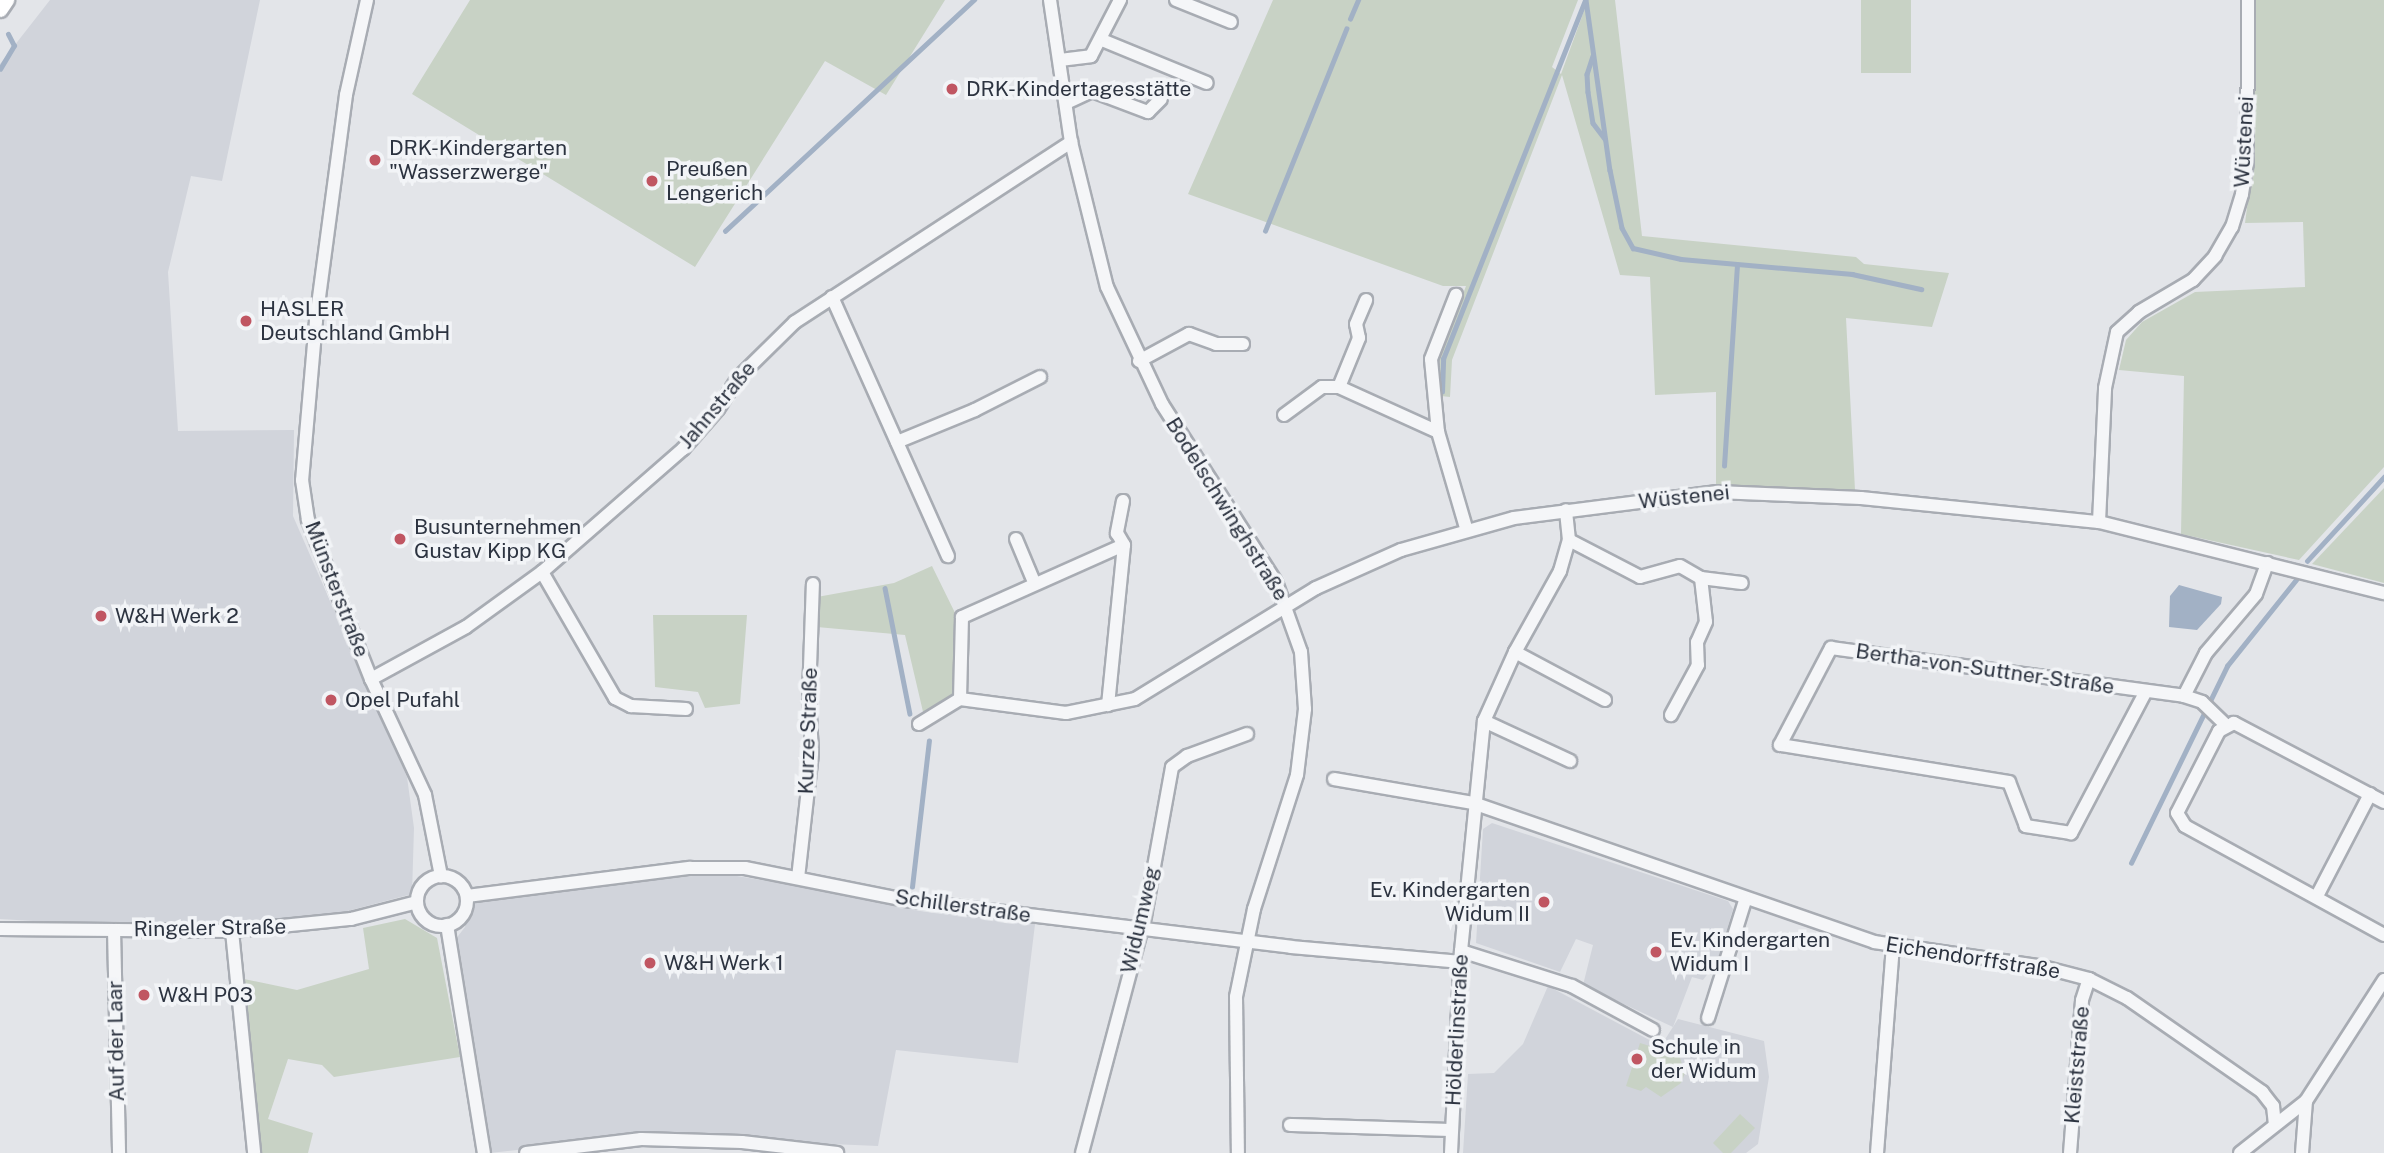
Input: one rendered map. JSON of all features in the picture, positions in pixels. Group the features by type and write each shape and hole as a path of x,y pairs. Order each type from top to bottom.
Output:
{"main road":[{"path":"0,9 6,0"}],"street":[{"name":"Münsterstraße","path":"367,0 346,95 316,321 302,480 308,520 372,679 425,795 441,876"},
{"name":"Bodelschwinghstraße","path":"1050,0 1071,142 1102,271 1139,361 1287,605 1305,681 1303,739 1297,775 1246,942 1233,1038 1238,1153"},
{"path":"1060,60 1091,56 1102,40 1120,0"},
{"path":"1176,0 1231,22"},
{"name":"Wüstenei","path":"2099,522 2105,388 2117,332 2139,312 2193,280 2232,227 2242,194 2247,163 2248,0"},
{"path":"1102,40 1207,83"},
{"path":"1066,103 1092,91 1147,112 1161,99"},
{"name":"Jahnstraße","path":"372,679 466,627 542,572 683,449 764,349 832,297 1071,142"},
{"path":"1456,295 1431,359 1438,432 1466,528"},
{"path":"832,297 948,556"},
{"path":"1339,387 1359,338 1356,324 1366,300"},
{"path":"1139,361 1189,334 1216,344 1243,344"},
{"path":"897,442 975,410 1040,377"},
{"path":"1284,415 1322,387 1339,387 1438,432"},
{"name":"Wüstenei","path":"960,699 1066,713 1135,699 1287,605 1358,567 1466,528 1566,510 1717,492 1778,492 2099,522 2384,593"},
{"path":"1108,705 1124,545 1117,533 1123,501"},
{"name":"Hölderlinstraße","path":"1451,1153 1461,956 1473,803 1484,721 1515,652 1560,571 1569,540 1566,510"},
{"path":"1016,539 1034,582"},
{"path":"1569,540 1640,577 1680,566 1702,578 1742,583"},
{"path":"919,724 960,699 962,617 1034,582 1124,545"},
{"path":"2184,696 2206,653 2256,594 2267,563"},
{"path":"542,572 615,698 631,706 686,709"},
{"path":"1671,715 1698,664 1697,642 1706,622 1702,578"},
{"name":"Kurze Straße","path":"798,878 812,753 808,696 813,584"},
{"name":"Bertha-von-Suttner-Straße","path":"2146,691 2070,833 2026,826 2009,782 1780,745 1831,648 2184,696 2207,706 2225,724"},
{"path":"1515,652 1605,700"},
{"path":"1484,721 1570,761"},
{"path":"2384,802 2234,723 2225,724 2178,818 2185,826 2384,934"},
{"name":"Widumweg","path":"1082,1153 1139,928 1172,767 1187,756 1247,734"},
{"name":"Eichendorffstraße","path":"1334,779 1473,803 1745,901 1893,944 2039,965 2090,979 2127,998 2262,1092 2273,1106 2275,1124"},
{"path":"2317,896 2370,794"},
{"name":"Schillerstraße","path":"467,896 690,868 745,868 905,900 1246,942 1461,956 1573,986 1653,1030"},
{"path":"441,876 457,881 467,896 463,914 447,925 426,921 416,902 424,883 441,876"},
{"path":"1707,1018 1745,901"},
{"name":"Ringeler Straße","path":"0,929 232,931 351,919 416,902"},
{"path":"447,925 484,1153"},
{"name":"Auf der Laar","path":"114,930 119,1153"},
{"path":"232,931 254,1153"},
{"path":"1877,1153 1893,944"},
{"name":"Kleiststraße","path":"2070,1153 2082,1000 2090,979"},
{"path":"2240,1153 2306,1101 2384,979"},
{"path":"2302,1153 2306,1101"},
{"name":"Hölderlinstraße","path":"1290,1125 1452,1130"},
{"path":"526,1153 641,1139 741,1142 837,1153"}],"shaded area":[{"path":"50,0 260,0 222,181 191,176 168,272 178,431 294,430 293,516 407,777 414,828 412,894 340,913 231,925 116,926 0,919 0,64"},
{"name":"Preußen Lengerich","path":"470,0 945,0 886,95 825,61 695,267 412,94"},
{"path":"1273,0 1578,0 1552,67 1561,74 1588,0 1615,0 1642,236 1856,257 1864,264 1949,273 1932,327 1846,318 1855,490 1716,486 1716,392 1655,395 1650,277 1620,275 1562,75 1452,360 1450,397 1441,396 1438,360 1466,286 1443,286 1188,194"},
{"path":"1861,0 1911,0 1911,73 1861,73"},
{"path":"2254,0 2384,0 2384,467 2299,560 2181,534 2184,376 2119,370 2126,340 2142,322 2195,292 2305,287 2303,222 2245,223 2252,170"},
{"path":"2384,488 2384,583 2312,564"},
{"path":"932,566 959,621 956,696 924,716 905,635 817,627 817,597 894,583"},
{"path":"653,615 747,615 740,704 705,708 698,692 655,687"},
{"path":"1492,823 1728,901 1733,909 1718,960 1703,980 1692,977 1673,1027 1583,985 1593,945 1576,939 1560,972 1476,943 1483,829"},
{"path":"719,873 919,906 1037,908 1018,1063 896,1050 878,1146 642,1136 490,1153 455,940 465,927 471,901"},
{"path":"405,919 437,938 460,1057 334,1077 322,1065 288,1059 268,1119 313,1133 308,1153 256,1153 239,978 297,990 369,969 363,928"},
{"name":"Schule in der Widum","path":"1548,986 1655,1043 1664,1041 1678,1019 1764,1041 1769,1077 1758,1144 1746,1153 1463,1153 1468,1074 1494,1073 1523,1044"},
{"path":"1640,1043 1679,1055 1685,1073 1681,1083 1661,1097 1646,1087 1641,1091 1626,1086"},
{"path":"1740,1114 1755,1128 1731,1153 1723,1153 1713,1143"}],"water":[{"path":"2179,585 2222,597 2221,604 2197,630 2169,627 2170,596"}],"waterway":[{"path":"725,231 974,0"},
{"path":"1350,19 1358,0"},
{"path":"1442,392 1443,359 1585,0"},
{"path":"1586,0 1610,170 1622,228 1633,248 1681,259 1852,274 1921,289"},
{"path":"1265,231 1346,29"},
{"path":"0,69 14,46 8,34"},
{"path":"1593,56 1587,74 1588,92 1593,123 1605,139"},
{"path":"1724,466 1737,265"},
{"path":"2307,561 2384,477"},
{"path":"2131,863 2227,666 2296,580"},
{"path":"885,588 910,714"},
{"path":"912,887 929,741"}],"place":[{"name":"DRK-Kindertagesstätte","path":"952,89"},
{"name":"DRK-Kindergarten \"Wasserzwerge\"","path":"375,160"},
{"name":"Preußen Lengerich","path":"652,181"},
{"name":"HASLER Deutschland GmbH","path":"246,321"},
{"name":"Busunternehmen Gustav Kipp KG","path":"400,539"},
{"name":"W&H Werk 2","path":"101,616"},
{"name":"Opel Pufahl","path":"331,700"},
{"name":"Ev. Kindergarten Widum II","path":"1544,902"},
{"name":"Ev. Kindergarten Widum I","path":"1656,952"},
{"name":"W&H Werk 1","path":"650,963"},
{"name":"W&H P03","path":"144,995"},
{"name":"Schule in der Widum","path":"1637,1059"}]}
